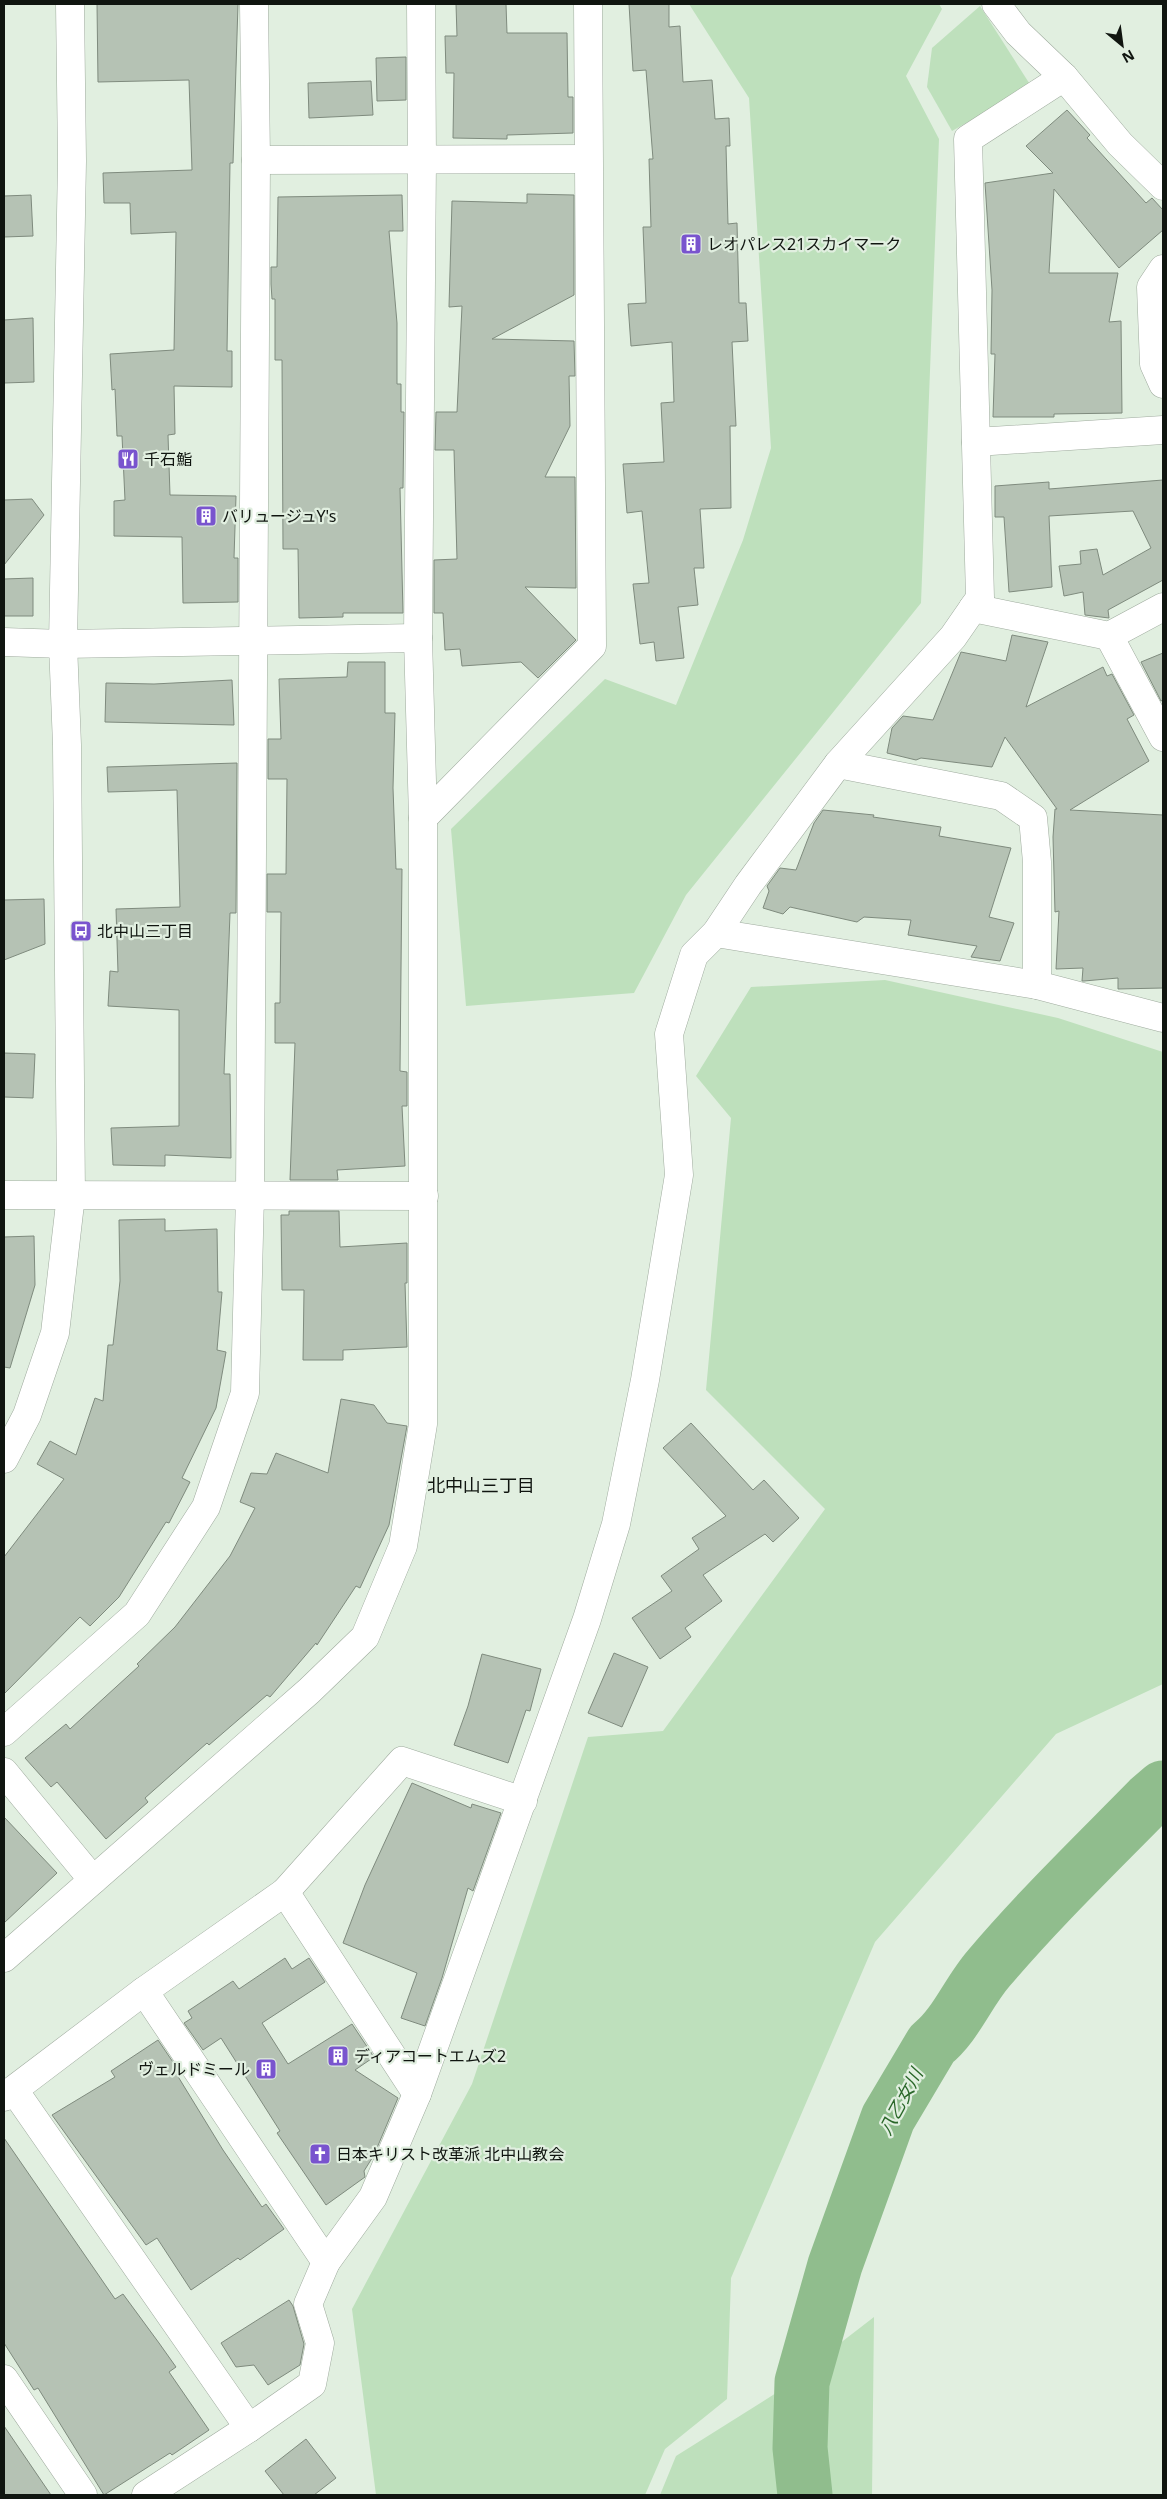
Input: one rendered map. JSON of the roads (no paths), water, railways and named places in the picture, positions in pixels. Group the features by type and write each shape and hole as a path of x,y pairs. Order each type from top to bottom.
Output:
{"street":[{"path":"4,1459 27,1415 55,1333 71,1195 67,746 63,644 72,161 70,4"},
{"path":"4,1732 137,1614 206,1507 245,1393 250,1195 256,160 254,4"},
{"path":"4,1958 309,1690 365,1637 403,1546 423,1424 423,818 418,638 422,160 420,4"},
{"path":"423,818 592,646 588,4"},
{"path":"996,4 1018,33 1064,77 1120,144 1163,186"},
{"path":"146,2495 249,2428 312,2384 320,2343 308,2304 326,2262 374,2197 417,2094 587,1619 616,1524 645,1380 679,1175 669,1034 694,954 716,933 748,885 838,764 952,637 980,598 968,140 1064,77"},
{"path":"256,160 588,159"},
{"path":"1163,269 1151,287 1154,364 1163,384"},
{"path":"976,442 1163,430"},
{"path":"973,608 1109,636 1163,607"},
{"path":"1109,636 1163,737"},
{"path":"4,642 63,644 418,638"},
{"path":"838,764 1001,796 1033,818 1038,862 1037,985"},
{"path":"716,933 1037,985 1163,1018"},
{"path":"4,1195 424,1196"},
{"path":"249,2428 9,2094 144,1991 285,1892 402,1761 523,1801"},
{"path":"4,1772 93,1880"},
{"path":"285,1892 417,2094"},
{"path":"144,1991 326,2262"},
{"path":"4,2379 82,2495"}],"waterway":[{"name":"八乙女川","path":"805,2495 800,2448 802,2382 835,2265 888,2118 932,2044 955,2018 989,1968 1068,1882 1163,1788"}],"place":[{"name":"レオパレス21スカイマーク","path":"691,244"},
{"name":"千石鮨","path":"128,459"},
{"name":"バリュージュY's","path":"206,516"},
{"name":"北中山三丁目","path":"81,931"},
{"name":"ディアコートエムズ2","path":"338,2056"},
{"name":"ヴェルドミール","path":"266,2069"},
{"name":"日本キリスト改革派 北中山教会","path":"320,2154"}],"district":[{"name":"北中山三丁目","path":"481,1486"}]}
